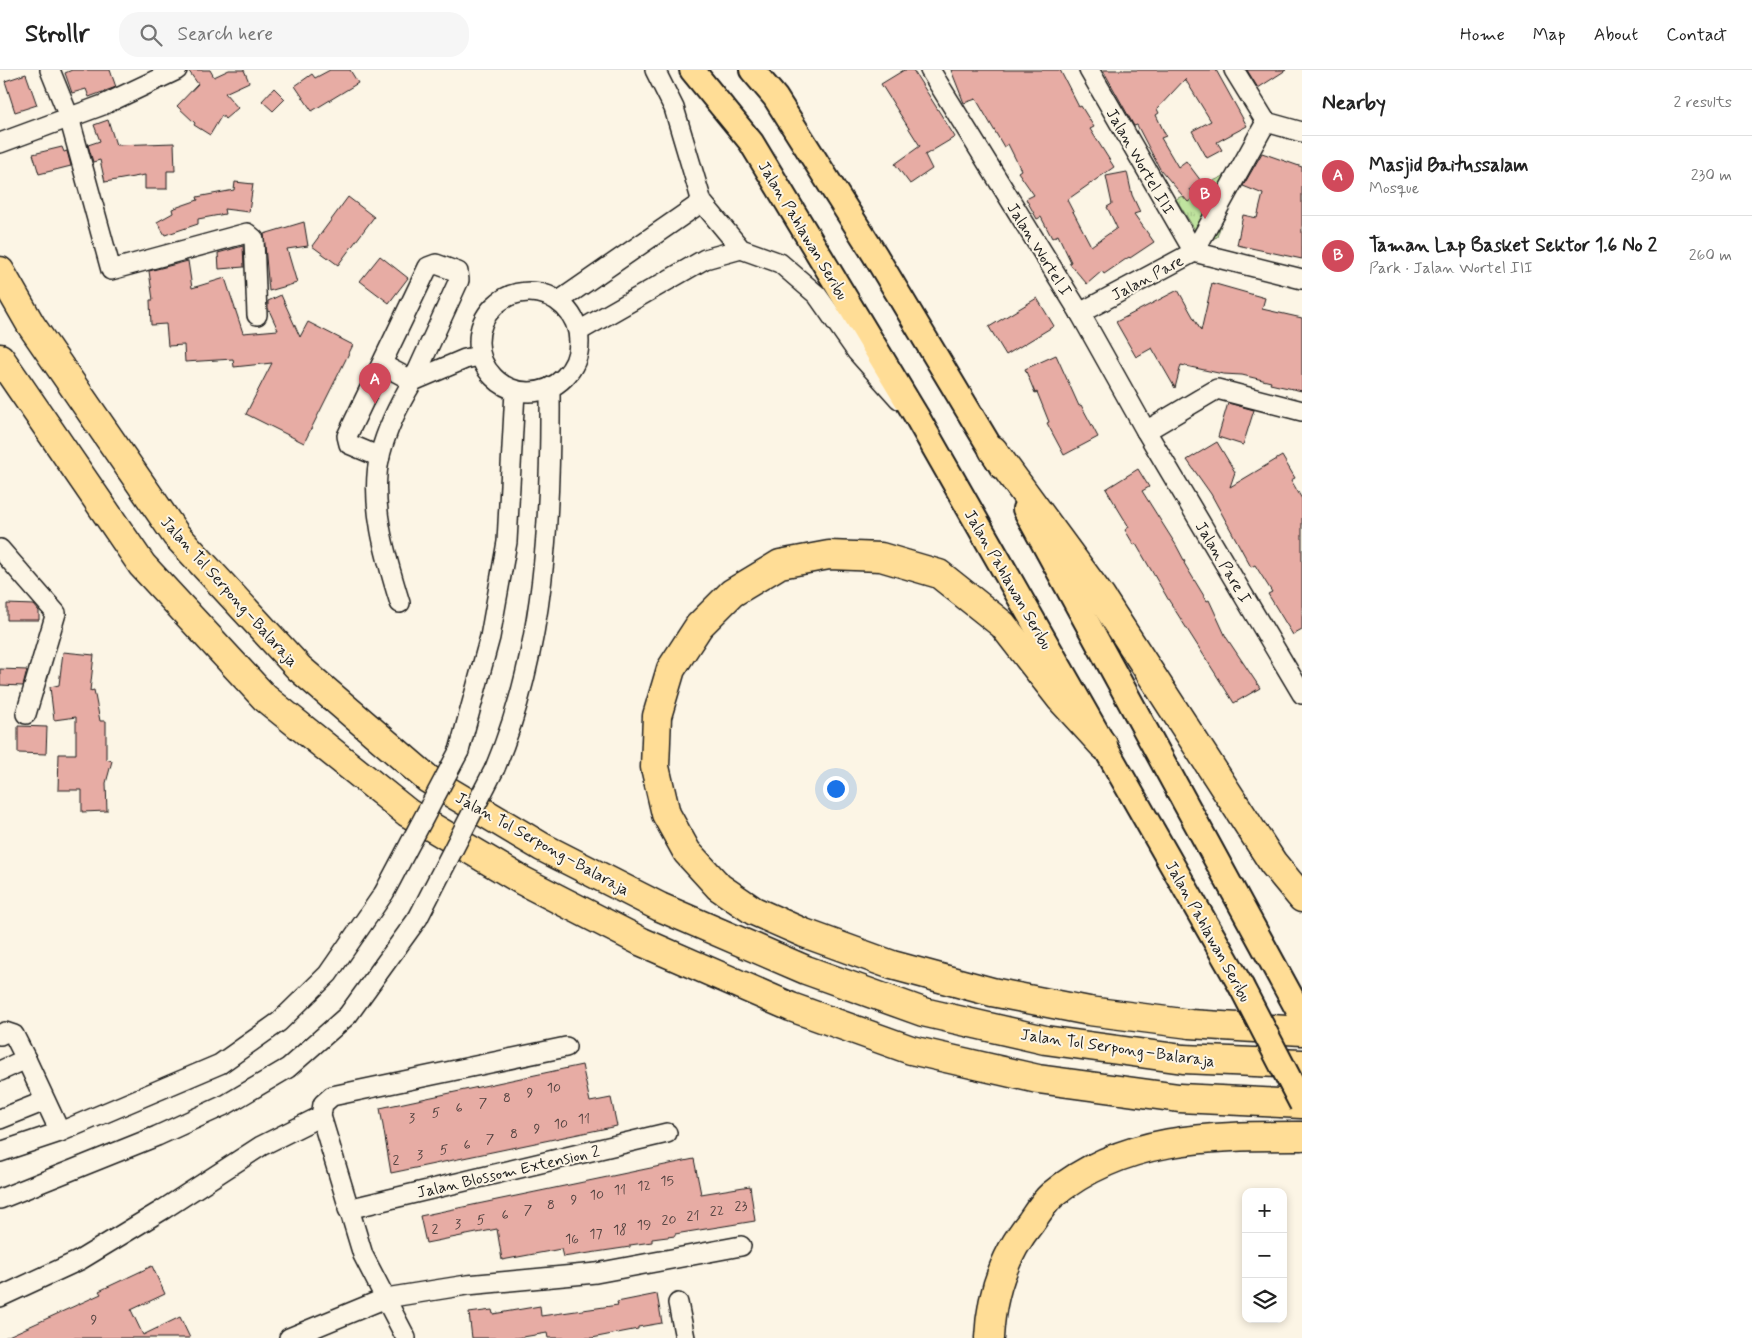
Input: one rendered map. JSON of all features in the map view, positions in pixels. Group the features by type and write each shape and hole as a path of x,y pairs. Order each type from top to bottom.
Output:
{"highway":[{"name":"Jalan Tol Serpong–Balaraja","path":"0,271 30,325 176,535 299,668 428,778 542,847 660,907 806,970 922,1012 1045,1040 1182,1059 1302,1064"},
{"path":"0,358 142,565 264,698 408,813 522,881 642,942 791,1008 911,1050 1038,1079 1179,1098 1302,1104"},
{"path":"992,450 1101,597 1273,863 1302,898"},
{"path":"1103,745 1060,698 1003,625 939,574 882,557 829,555 780,564 732,593 699,626 672,669 657,716 655,767 666,814 687,852 719,887 754,912 804,934 892,965 965,984 1089,1011 1190,1024 1302,1031"},
{"path":"989,1338 997,1285 1016,1240 1051,1196 1097,1165 1134,1150 1173,1142 1235,1136 1302,1136"}],"main road":[{"name":"Jalan Pahlawan Seribu","path":"692,70 751,142 917,418 1241,986 1302,1104"},
{"path":"752,70 775,98 864,238 992,450 1302,1017"}],"street":[{"path":"50,70 69,117 111,270 248,233 254,239 257,314"},
{"path":"0,143 103,105 177,70"},
{"path":"655,70 674,108 702,202 741,249 780,263 817,295 857,352 917,418"},
{"name":"Jalan Wortel I","path":"930,70 1080,313 1146,431"},
{"name":"Jalan Wortel III","path":"1089,70 1194,252"},
{"path":"1234,70 1266,122 1302,132"},
{"path":"1194,252 1266,122"},
{"path":"559,301 702,202"},
{"path":"579,331 705,259 741,249"},
{"name":"Jalan Pare","path":"1080,313 1194,252 1302,278"},
{"path":"380,457 349,444 347,436 428,267 436,264 458,272 459,280 413,381 388,430 380,457 378,507 387,563 400,603"},
{"path":"526,292 543,293 559,301 575,319 579,331 580,348 575,365 564,379 550,388 533,393 515,391 499,383 487,370 479,356 481,328 494,306 509,296 526,292"},
{"path":"413,381 465,359 479,356"},
{"path":"382,365 413,381"},
{"path":"0,1199 157,1136 228,1104 288,1068 348,1015 418,918 495,768 510,733 524,683 542,577 551,472 550,388"},
{"path":"1146,431 1217,389 1302,411"},
{"path":"0,1152 60,1132 220,1064 279,1022 328,974 384,893 459,751 490,637 507,542 515,391"},
{"name":"Jalan Pare I","path":"1146,431 1302,694"},
{"path":"0,549 56,614 26,714"},
{"path":"0,1035 5,1032 14,1035 60,1132"},
{"path":"406,1338 363,1255 322,1116 323,1104 332,1096 566,1047"},
{"path":"0,1071 26,1059"},
{"path":"0,1119 45,1101"},
{"path":"0,1297 80,1260 164,1209 261,1146 322,1116"},
{"name":"Jalan Blossom Extension 2","path":"348,1209 667,1133"},
{"path":"289,1338 386,1298 467,1285 596,1273 741,1246"},
{"path":"678,1303 685,1338"}],"green space":[{"path":"1230,173 1236,179 1217,237 1203,243 1176,199"}],"building":[{"path":"72,70 110,70 116,87 89,97 86,89 72,93 65,73"},
{"path":"188,70 210,70 214,77 229,70 244,70 249,82 225,93 238,108 225,119 222,115 210,135 194,125 195,123 177,106 198,84"},
{"path":"330,70 350,70 358,83 312,111 295,86 312,74 315,78"},
{"path":"904,70 913,70 955,137 925,155 932,169 910,184 895,164 920,146 881,84"},
{"path":"951,70 1060,70 1079,107 1081,106 1094,127 1090,129 1114,167 1067,200 1091,246 1117,228 1107,207 1112,204 1106,176 1127,172 1132,195 1140,212 1134,214 1154,242 1104,274 1102,271 1087,284 1069,263 1071,262 1058,235 1052,238 1041,217 1037,219 1026,199 1034,195 1018,172 1021,170 1008,144 1004,147 976,99 964,103"},
{"path":"1103,70 1216,70 1247,126 1217,142 1222,150 1207,158 1192,131 1211,121 1185,79 1157,109 1159,113 1156,115 1166,136 1161,138 1178,167 1186,161 1201,181 1190,189 1195,197 1188,202 1160,169 1137,125 1134,126"},
{"path":"1247,70 1286,70 1258,88"},
{"path":"26,74 37,105 15,112 5,81"},
{"path":"274,88 285,99 273,111 262,101"},
{"path":"108,120 116,145 174,143 175,171 167,171 167,189 145,189 145,175 105,182 100,160 93,162 88,145 100,141 94,125"},
{"path":"62,147 64,152 67,151 71,166 39,174 33,154"},
{"path":"1262,153 1302,167 1302,259 1237,245 1243,215 1257,218 1263,194 1243,186"},
{"path":"235,182 253,184 249,212 224,209 225,214 198,219 198,224 165,235 157,222 173,213 172,209 198,200 197,197 234,190"},
{"path":"348,197 374,217 338,265 312,246"},
{"path":"304,222 308,246 287,249 297,283 269,291 264,234"},
{"path":"243,246 244,267 219,269 218,253"},
{"path":"380,256 408,278 389,303 360,281"},
{"path":"188,261 192,288 225,278 243,333 278,330 268,308 268,301 281,295 300,337 308,322 353,345 304,443 246,414 272,363 234,367 233,359 185,362 184,345 168,346 166,324 151,325 150,300 153,300 149,271"},
{"path":"1212,283 1265,298 1262,309 1302,318 1302,391 1242,375 1223,374 1181,365 1175,388 1152,348 1136,357 1116,322 1178,290 1201,331"},
{"path":"1037,298 1054,326 1006,355 989,327"},
{"path":"1056,355 1079,406 1081,405 1098,437 1064,455 1047,423 1049,422 1037,392 1035,393 1025,369"},
{"path":"1228,403 1254,410 1243,445 1218,437"},
{"path":"1217,442 1235,472 1230,487 1282,456 1295,478 1291,480 1302,499 1302,630 1293,635 1268,594 1272,592 1255,565 1251,567 1211,494 1187,460"},
{"path":"1138,469 1149,487 1142,491 1176,545 1184,563 1207,601 1209,600 1226,637 1260,688 1234,703 1168,599 1136,544 1134,545 1125,530 1129,527 1106,489"},
{"path":"7,604 34,605 39,611 39,620 7,620"},
{"path":"63,652 94,655 90,691 94,690 100,721 106,721 106,759 112,761 106,783 107,811 82,812 82,790 58,790 59,754 76,754 76,717 54,720 50,687 59,685"},
{"path":"0,669 27,670 23,686 0,685"},
{"path":"18,726 47,727 46,754 18,753"},
{"path":"582,1065 590,1102 611,1098 617,1126 391,1173 380,1108"},
{"path":"694,1159 701,1194 750,1186 755,1221 675,1234 675,1236 652,1239 652,1242 630,1245 630,1247 563,1257 561,1249 502,1260 497,1229 426,1243 420,1216"},
{"path":"152,1266 165,1294 131,1310 143,1335 180,1317 190,1338 4,1338 101,1294 99,1291"},
{"path":"657,1294 662,1323 638,1327 638,1329 592,1338 548,1338 547,1333 517,1338 472,1338 469,1313 492,1310 493,1314 540,1306 541,1316 618,1305 617,1302"}],"place":[{"name":"Taman Lap Basket Sektor 1.6 No 2","path":"1205,219"},
{"name":"Masjid Baitussalam","path":"375,404"}]}
